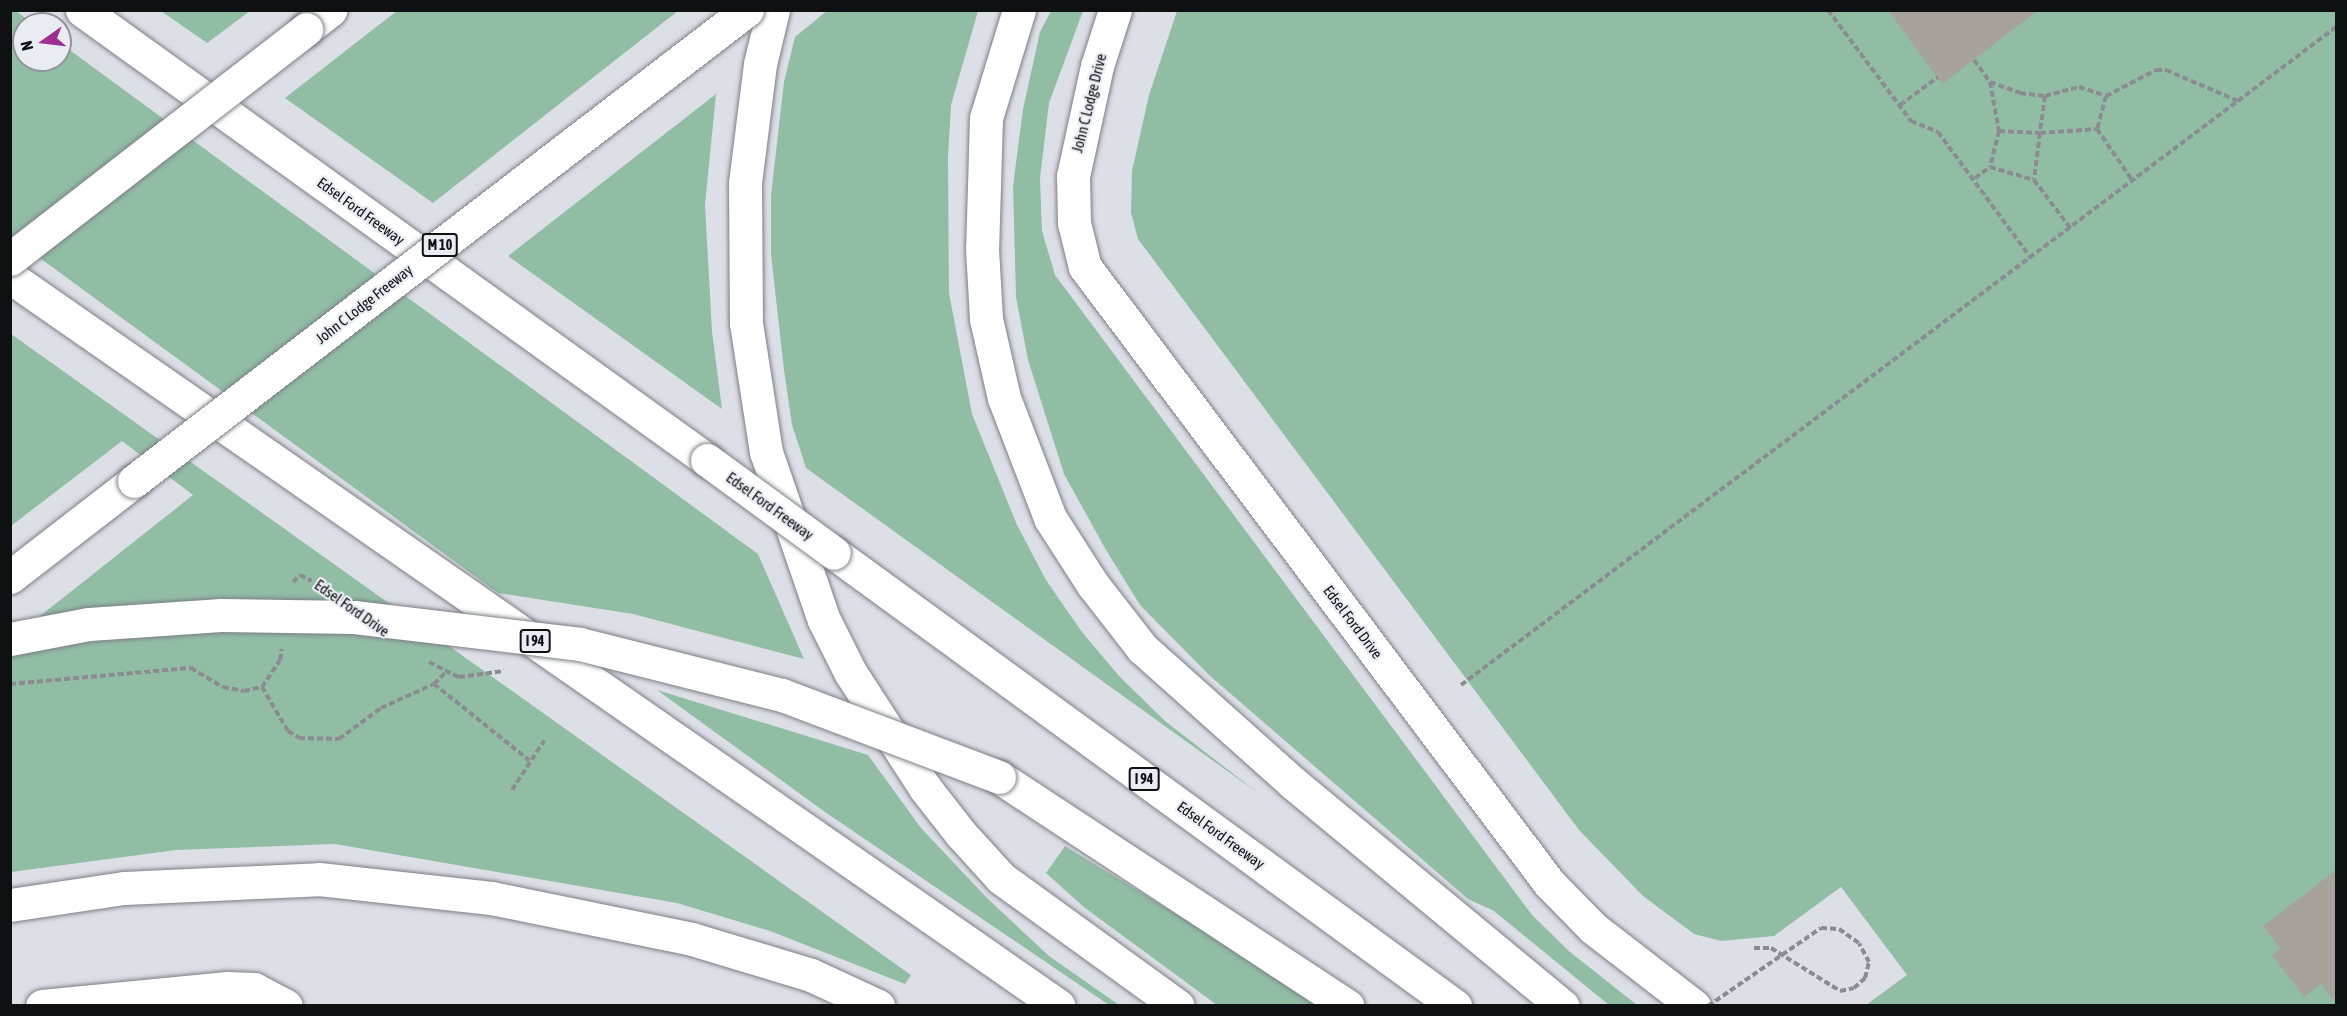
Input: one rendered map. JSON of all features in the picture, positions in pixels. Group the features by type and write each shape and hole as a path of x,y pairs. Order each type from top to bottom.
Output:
{"main road":[{"name":"Edsel Ford Freeway","path":"82,10 707,460 1455,1005"},
{"name":"John C Lodge Freeway","path":"10,577 747,10"},
{"path":"774,10 760,64 744,183 746,323 766,452 824,620 850,672 925,788 969,843 1001,878 1178,1005"},
{"path":"1018,10 986,118 982,249 986,319 1004,398 1050,518 1093,585 1142,648 1293,783 1563,1005"},
{"name":"John C Lodge Drive","path":"1072,196 1080,133 1115,10"},
{"path":"10,259 318,20"},
{"name":"Edsel Ford Drive","path":"1072,196 1077,246 1098,286 1510,832 1593,928 1694,1005"},
{"name":"I 94","path":"10,277 1059,1005"},
{"path":"10,639 88,624 221,615 354,617 580,644 782,695 999,777 1347,1005"},
{"path":"10,905 124,888 319,879 456,894 692,939 811,975 878,1005"},
{"path":"42,1005 227,988 254,989 286,1005"}],"path":[{"path":"1828,10 1911,121 1938,132 1975,178 2031,258"},
{"path":"1461,685 2337,27"},
{"path":"1974,60 1990,82 1999,131 1990,167 1975,178"},
{"path":"1990,82 2044,96 2079,87 2106,96 2156,70 2166,70 2238,101"},
{"path":"1900,105 1938,77"},
{"path":"2034,180 2044,96"},
{"path":"2106,96 2097,129 2132,180"},
{"path":"1999,131 2040,133 2097,129"},
{"path":"1990,167 2034,180 2071,229"},
{"name":"Edsel Ford Drive","path":"291,593 294,577 300,575 323,588"},
{"path":"10,684 191,668 223,687 244,691 262,687 280,660 284,638"},
{"path":"426,660 445,673 459,677 501,672 557,657"},
{"path":"262,687 288,731 299,738 339,739 381,708 434,684 445,673"},
{"path":"434,684 529,760"},
{"path":"512,790 529,760 544,741"},
{"path":"1708,1005 1821,928 1839,928 1859,943 1869,962 1865,978 1854,988 1840,991 1771,948 1754,948"}],"green space":[{"path":"398,10 678,11 433,203 285,98"},
{"path":"828,10 978,11 951,105 948,157 949,293 972,414 1017,525 1046,580 1082,632 1119,676 1165,721 1258,793 806,468 792,425 784,370 771,254 771,195 784,82 795,37"},
{"path":"10,11 18,12 12,12 12,72 72,72 72,52 758,554 804,659 633,614 498,593 11,237"},
{"path":"161,11 250,11 207,43"},
{"path":"1051,11 1083,11 1049,103 1040,178 1042,231 1055,275 1532,915 1570,952 1637,1005 1609,1005 1494,911 1468,899 1209,675 1140,605 1106,550 1064,474 1028,360 1016,297 1013,186 1023,109 1040,32"},
{"path":"1177,11 2336,11 2336,1005 1866,1005 1907,975 1841,887 1774,936 1721,941 1694,934 1643,896 1579,830 1138,239 1131,213 1132,171 1149,95"},
{"path":"716,94 705,205 712,331 722,409 508,256"},
{"path":"11,334 911,975 905,984 770,931 677,903 335,844 176,850 11,872 11,639 193,495 122,441 11,526"},
{"path":"657,690 868,755 921,828 987,898 1049,956 1119,1005 1109,1005 825,812"},
{"path":"1065,846 1194,925 1317,1005 1217,1005 1085,908 1046,873"}],"building":[{"path":"1888,10 2039,10 1942,84"},
{"path":"2336,870 2336,1004 2321,984 2304,997 2272,955 2280,948 2263,926"}]}
